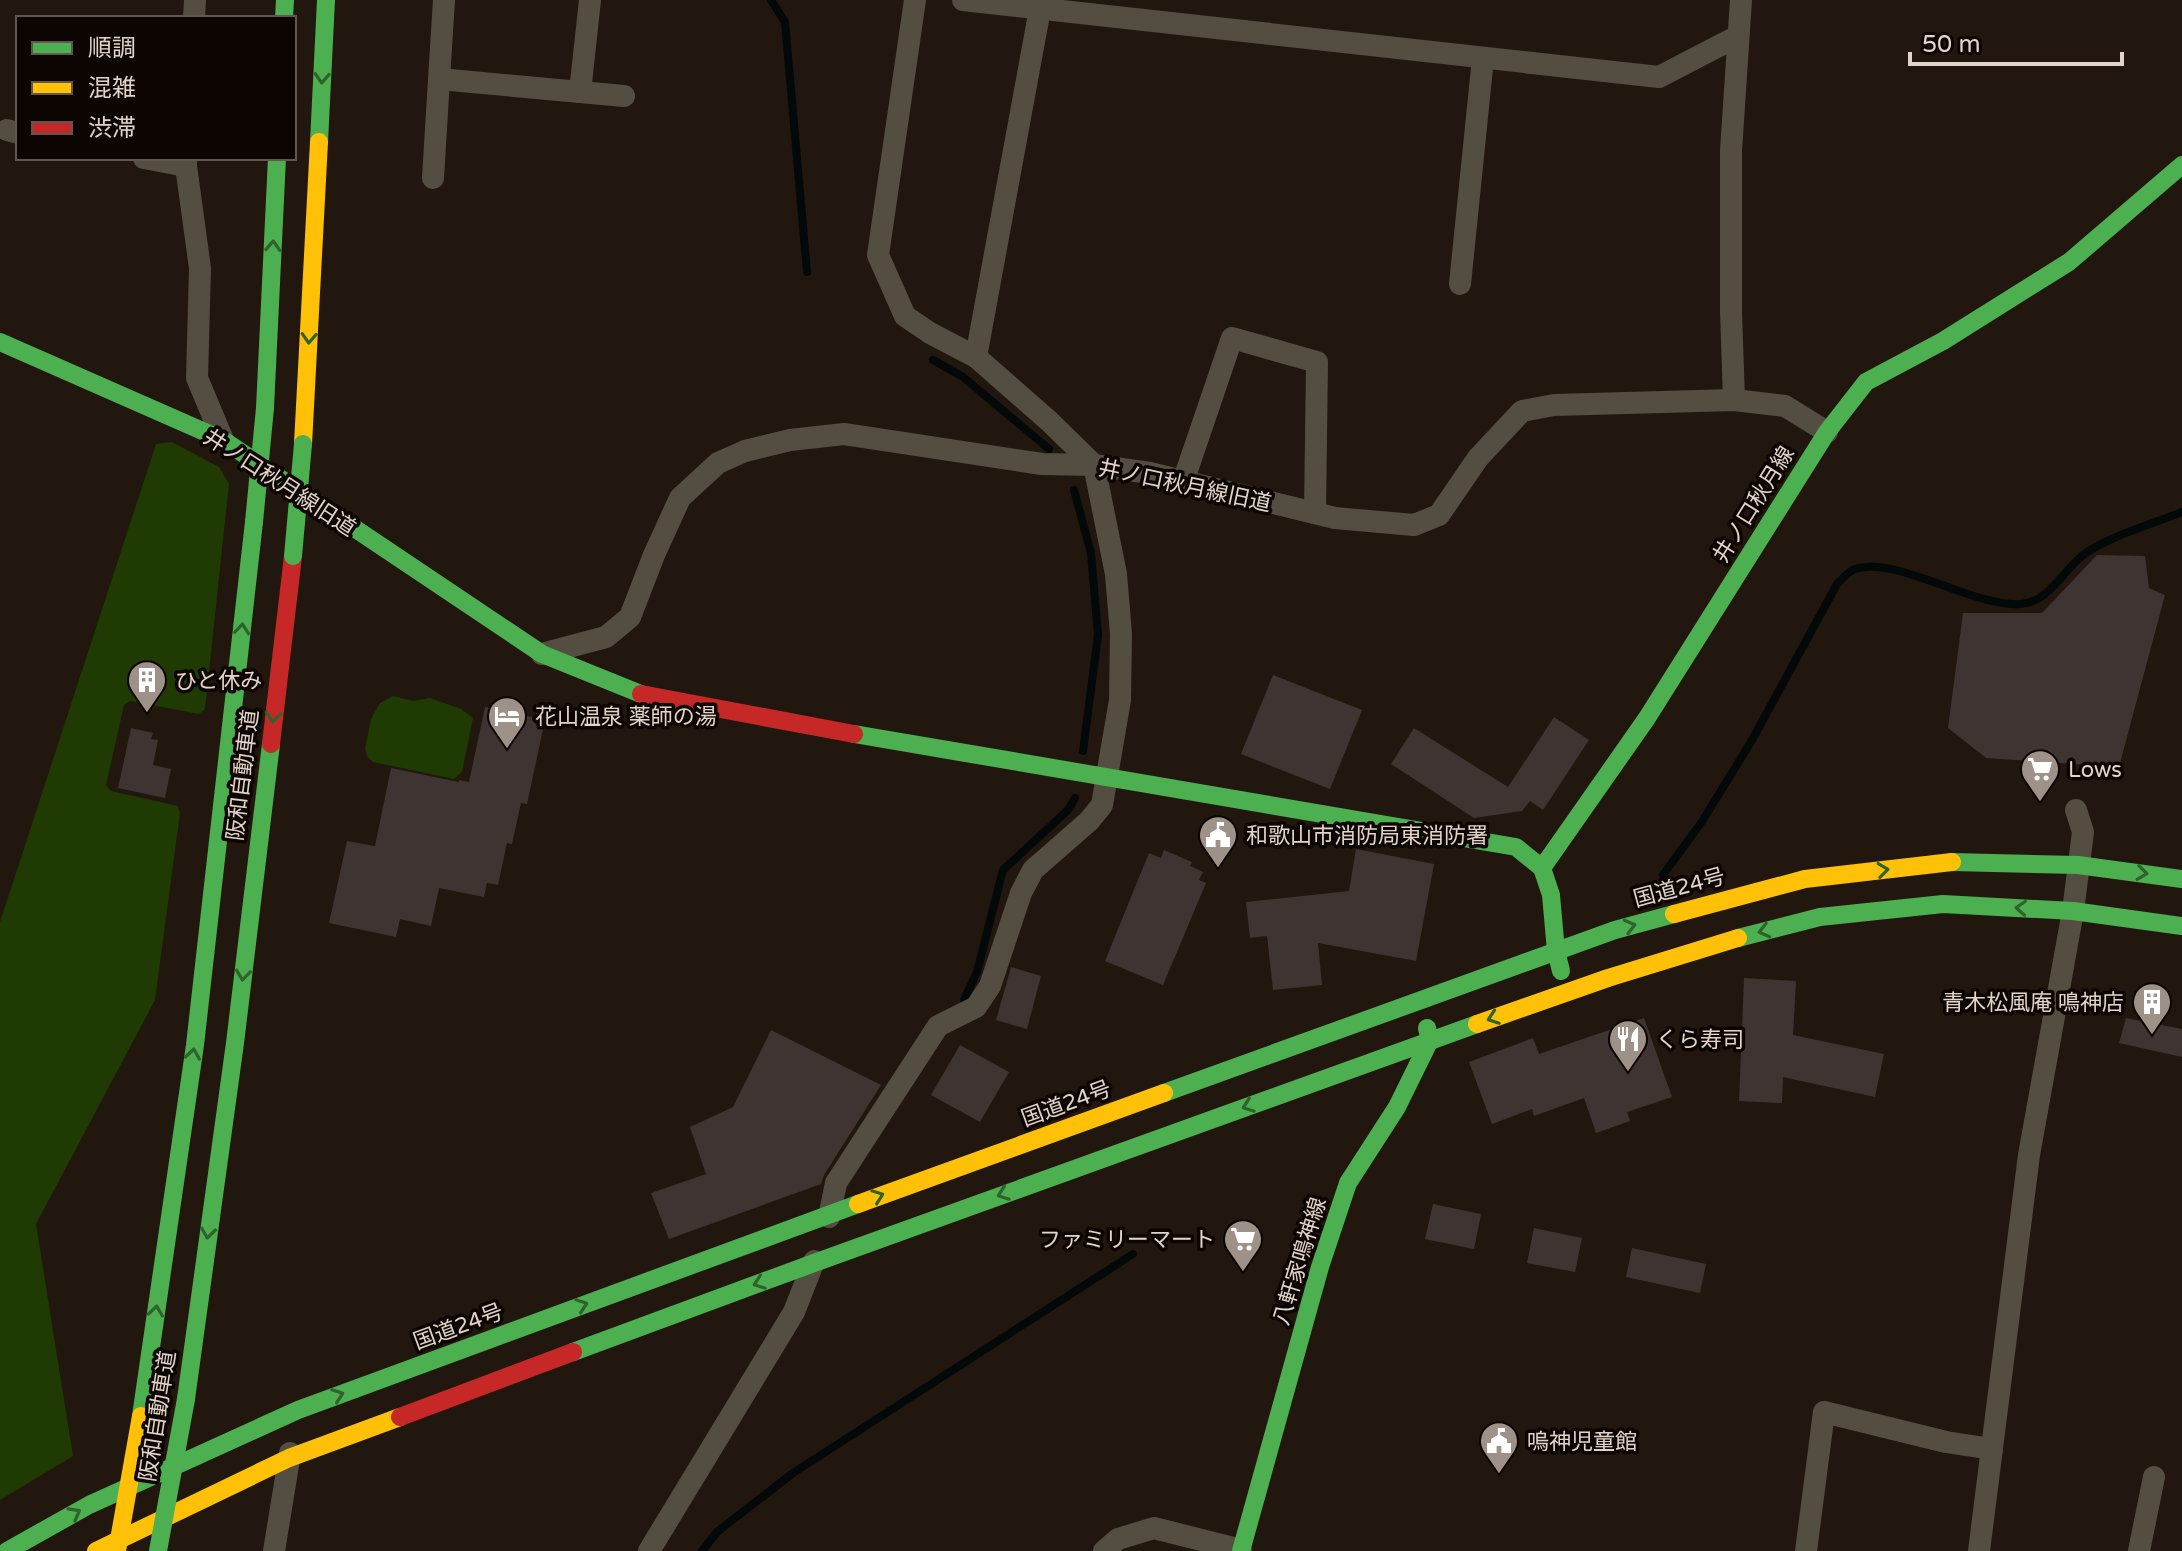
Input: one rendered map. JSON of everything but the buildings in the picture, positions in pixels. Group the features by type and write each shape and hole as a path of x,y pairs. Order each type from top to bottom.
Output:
{"main road":[{"name":"阪和自動車道","path":"158,1551 186,1399 235,1043 293,556 303,444 326,0"},
{"name":"阪和自動車道","path":"117,1551 141,1416 195,1045 265,408 277,160"},
{"name":"井ノ口秋月線","path":"1542,868 1647,718 1827,432 1866,382 1943,341 2069,262 2182,165"},
{"name":"井ノ口秋月線旧道","path":"0,342 223,440 542,654 634,693 846,733 1516,847 1542,868"},
{"name":"国道24号","path":"7,1551 89,1505 298,1410 1615,930 1805,879 1960,861 2078,865 2182,879"},
{"path":"1542,868 1551,895 1556,951 1566,992"},
{"path":"96,1551 289,1458 814,1263 1430,1040 1722,942 1820,917 1943,904 2073,911 2182,926"},
{"path":"1421,1000 1430,1040"},
{"name":"八軒家鳴神線","path":"1241,1551 1320,1267 1348,1183 1397,1107 1430,1040"}],"street":[{"path":"433,178 444,0"},
{"path":"580,92 590,0"},
{"path":"649,1551 794,1312 830,1214 836,1183 938,1026 976,1007 990,986 1021,893 1033,870 1089,821 1102,805 1107,778 1120,700 1121,634 1116,574 1094,465 976,357 905,316 878,255 915,0"},
{"path":"963,0 1659,77 1738,36"},
{"path":"1734,400 1731,151 1741,0"},
{"path":"976,357 1040,9"},
{"path":"1460,284 1483,58"},
{"path":"439,79 624,96"},
{"path":"165,160 186,162 200,268 197,378 223,440"},
{"path":"1183,482 1232,338 1317,362 1315,513"},
{"name":"井ノ口秋月線旧道","path":"542,654 606,637 630,617 680,498 718,463 745,451 790,440 844,434 1042,464 1094,465 1150,473 1335,518 1414,525 1439,515 1478,458 1522,411 1554,405 1734,400 1785,406 1827,432"},
{"path":"1979,1551 2029,1155 2073,911 2083,832 2076,810"},
{"path":"274,1551 298,1410"},
{"path":"1806,1551 1824,1412 1946,1442 1992,1449"},
{"path":"2139,1551 2154,1477"},
{"path":"1104,1551 1118,1539 1154,1528 1241,1551"}],"green space":[{"path":"172,442 219,467 229,484 205,709 199,714 130,701 124,705 106,785 111,791 178,806 180,813 155,1000 36,1224 73,1456 0,1500 0,922 156,444"},
{"path":"393,696 413,701 430,698 461,709 473,718 462,772 454,779 373,762 367,756 365,749 371,719 380,703"}],"waterway":[{"path":"771,0 785,22 807,272"},
{"path":"933,360 963,377 1049,449"},
{"path":"1074,490 1091,553 1098,635 1083,751"},
{"path":"1663,875 1703,820 1752,740 1837,584 1850,571 1872,567 1892,569 1981,598 2021,604 2040,598 2092,549 2182,512"},
{"path":"964,1000 977,972 1003,870 1068,810 1075,798"},
{"path":"702,1551 717,1532 793,1473 1133,1254"}],"traffic: fast":[{"path":"284,16 285,0"},
{"path":"319,142 326,0"},
{"path":"265,408 277,160"},
{"path":"1542,868 1647,718 1827,432 1866,382 1943,341 2069,262 2182,165"},
{"path":"0,342 223,440 542,654 641,694"},
{"path":"254,522 265,408"},
{"path":"293,556 303,444"},
{"path":"141,1416 195,1045 254,522"},
{"path":"854,734 1516,847 1542,868"},
{"path":"186,1399 235,1043 271,744"},
{"path":"1952,862 2078,865 2182,879"},
{"path":"1542,868 1551,895 1561,971"},
{"path":"1738,938 1820,917 1943,904 2073,911 2182,926"},
{"path":"1164,1093 1615,930 1674,914"},
{"path":"573,1352 1477,1024"},
{"path":"1241,1551 1320,1267 1348,1183 1397,1107 1430,1040 1427,1028"},
{"path":"7,1551 89,1505 298,1410 858,1204"},
{"path":"158,1551 186,1399"}],"traffic: slow":[{"path":"303,444 319,142"},
{"path":"1674,914 1805,879 1952,862"},
{"path":"1477,1024 1608,978 1738,938"},
{"path":"858,1204 1164,1093"},
{"path":"117,1551 141,1416"},
{"path":"96,1551 289,1458 400,1417"}],"traffic: jam":[{"path":"271,744 293,556"},
{"path":"641,694 854,734"},
{"path":"400,1417 573,1352"}],"place":[{"name":"ひと休み","path":"147,714"},
{"name":"花山温泉 薬師の湯","path":"507,750"},
{"name":"Lows","path":"2040,803"},
{"name":"和歌山市消防局東消防署","path":"1218,869"},
{"name":"青木松風庵 鳴神店","path":"2152,1036"},
{"name":"くら寿司","path":"1628,1073"},
{"name":"ファミリーマート","path":"1243,1273"},
{"name":"嗚神児童館","path":"1499,1475"}]}
